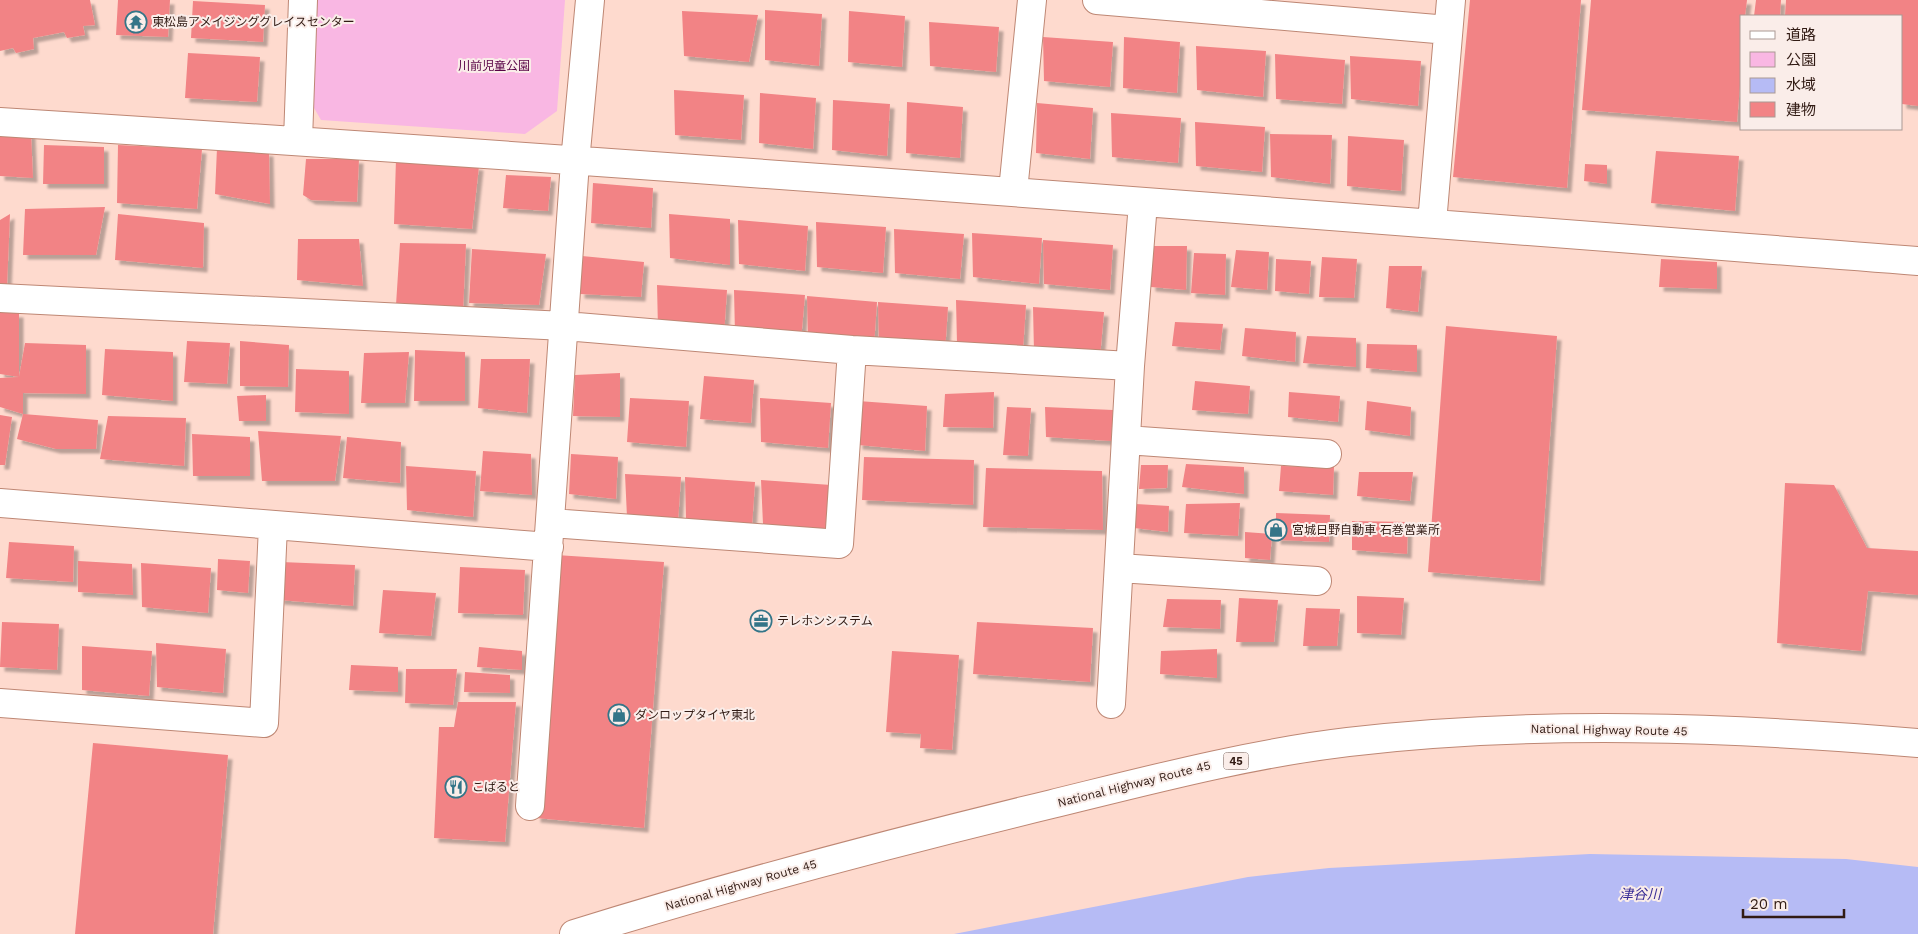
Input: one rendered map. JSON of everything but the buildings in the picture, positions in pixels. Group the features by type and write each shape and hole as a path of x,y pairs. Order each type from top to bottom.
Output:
{"main road":[{"path":"298,140 304,0"},
{"path":"530,806 575,162 590,0"},
{"path":"1013,191 1032,0"},
{"path":"1097,0 1448,30"},
{"path":"1432,224 1451,0"},
{"path":"0,122 298,140 575,162 1013,191 1143,203 1918,261"},
{"path":"1111,704 1130,366 1143,203"},
{"path":"0,298 565,326 852,350 1130,366"},
{"path":"0,504 273,526 839,544 852,350"},
{"path":"1126,440 1327,454"},
{"path":"0,703 264,723 273,526"},
{"path":"1119,568 1317,581"},
{"name":"National Highway Route 45","path":"574,934 701,895 940,831 1218,764 1346,742 1457,732 1572,727 1830,736 1918,743"}],"green space":[{"name":"川前児童公園","path":"317,0 565,0 557,111 525,134 321,120 310,101"}],"water":[{"name":"津谷川","path":"1590,854 1846,859 1918,867 1918,934 954,934 1248,877 1329,868"}],"place":[{"name":"東松島アメイジンググレイスセンター","path":"136,22"},
{"name":"宮城日野自動車 石巻営業所","path":"1276,530"},
{"name":"テレホンシステム","path":"761,621"},
{"name":"ダンロップタイヤ東北","path":"619,715"},
{"name":"こばると","path":"456,787"}]}
